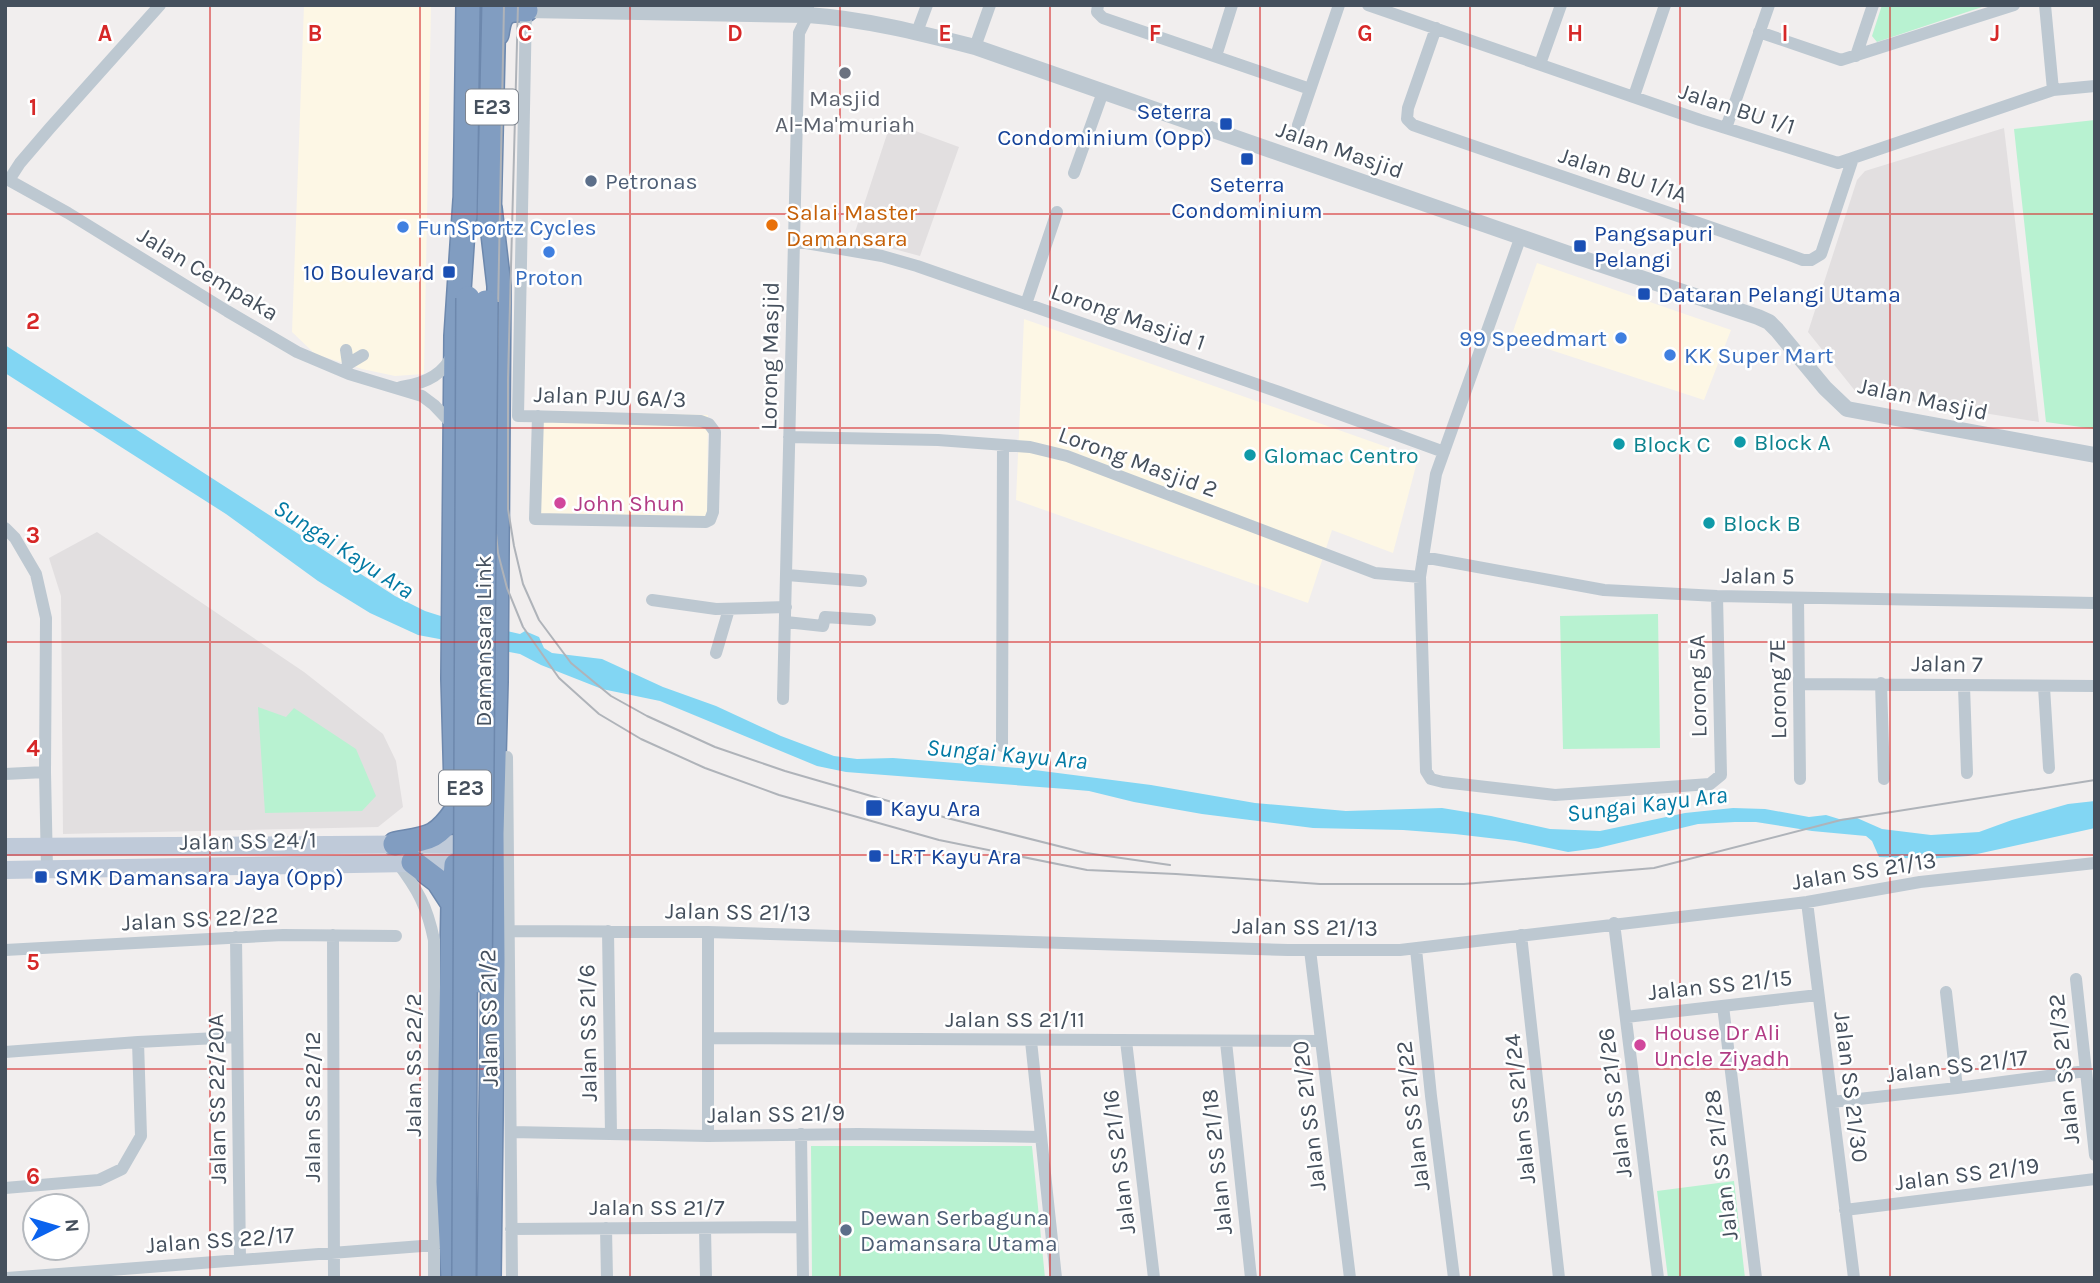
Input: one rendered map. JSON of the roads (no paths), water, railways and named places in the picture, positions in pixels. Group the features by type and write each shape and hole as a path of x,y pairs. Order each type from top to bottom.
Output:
{"highway":[{"name":"Damansara Link","path":"468,5 465,200 477,300 478,1278"},
{"name":"Damansara Link","path":"464,1278 477,300 489,208 494,5"},
{"path":"493,64 499,18 506,12 526,7"},
{"path":"453,1278 448,1182 456,853 453,679 456,336 465,200"},
{"path":"489,208 499,286 489,1278"},
{"path":"456,780 463,794 476,801 489,796 493,789"},
{"path":"453,904 438,881 402,856 438,833 456,811"},
{"path":"452,961 463,940 474,936 486,942 493,961"}],"main road":[{"name":"Jalan SS 24/1","path":"5,847 402,856 456,853"},
{"name":"Jalan SS 24/1","path":"5,870 493,852"}],"street":[{"path":"7,179 160,5"},
{"path":"917,32 927,5"},
{"path":"975,47 990,5"},
{"path":"1098,5 1097,12 1103,18 1310,89"},
{"path":"1216,56 1233,5"},
{"path":"1298,125 1339,5"},
{"name":"Jalan BU 1/1","path":"1368,5 1726,128 1838,163 2053,90 2095,86"},
{"path":"1540,64 1560,5"},
{"path":"1634,96 1665,5"},
{"path":"1726,128 1769,5"},
{"path":"1856,55 1873,5"},
{"path":"1759,32 1841,60 2014,5"},
{"path":"2045,5 2053,90"},
{"name":"Jalan Masjid","path":"526,7 808,10 975,47 1769,322 1835,400 1847,409 2095,455"},
{"name":"Jalan PJU 6A/3","path":"526,7 519,416 538,416 701,421 709,424 715,432 713,512 710,520 535,519 538,416"},
{"name":"Lorong Masjid","path":"783,699 799,33 808,10"},
{"name":"Jalan BU 1/1A","path":"1436,28 1408,108 1407,118 1413,125 1803,260 1811,260 1821,254 1853,158"},
{"path":"1074,173 1103,92"},
{"name":"Jalan Cempaka","path":"7,179 287,346 347,368 388,387 397,387 422,396 448,418 455,428"},
{"path":"1026,304 1056,212"},
{"path":"1420,577 1436,474 1521,236"},
{"name":"Lorong Masjid 1","path":"794,241 882,256 917,266 1444,452"},
{"path":"397,387 418,385 442,370 452,355 456,336"},
{"path":"346,350 347,368"},
{"path":"347,368 363,355"},
{"name":"Lorong Masjid 2","path":"789,437 938,440 1030,447 1067,456 1375,573 1420,577"},
{"path":"1002,746 1003,445"},
{"path":"5,528 15,538 36,574 46,618 47,869"},
{"name":"Jalan 5","path":"1423,557 1604,590 1717,596 2095,603"},
{"path":"787,575 861,582"},
{"name":"Lorong 5A","path":"1420,577 1426,771 1431,779 1555,795 1710,784 1721,775 1717,596"},
{"name":"Lorong 7E","path":"1798,598 1800,779"},
{"path":"652,600 716,609 786,607"},
{"path":"716,653 729,609"},
{"path":"786,622 823,626 825,617 870,620"},
{"path":"1881,683 1884,779"},
{"name":"Jalan 7","path":"1798,684 2095,686"},
{"path":"1964,686 1967,773"},
{"path":"2044,687 2049,768"},
{"name":"Jalan SS 21/2","path":"508,757 512,1278"},
{"path":"5,774 45,772"},
{"name":"Jalan SS 22/2","path":"402,856 428,913 434,940 433,1278"},
{"name":"Jalan SS 21/13","path":"509,931 708,932 1310,950 1416,949 1614,923 1807,902 1920,882 2095,863"},
{"name":"Jalan SS 21/30","path":"1807,902 1854,1278"},
{"name":"Jalan SS 21/26","path":"1614,923 1658,1278"},
{"name":"Jalan SS 21/6","path":"608,931 611,1134"},
{"path":"708,932 708,1136"},
{"name":"Jalan SS 22/12","path":"333,935 334,1278"},
{"name":"Jalan SS 21/24","path":"1521,935 1559,1278"},
{"name":"Jalan SS 22/22","path":"5,950 236,937 396,936"},
{"name":"Jalan SS 22/20A","path":"236,937 240,1260"},
{"name":"Jalan SS 21/22","path":"1416,949 1454,1278"},
{"name":"Jalan SS 21/20","path":"1310,950 1350,1278"},
{"name":"Jalan SS 21/32","path":"2076,979 2095,1154"},
{"path":"1946,992 1957,1088"},
{"name":"Jalan SS 21/15","path":"1626,1017 1818,995"},
{"name":"Jalan SS 21/28","path":"1723,1006 1756,1278"},
{"path":"5,1052 237,1037"},
{"name":"Jalan SS 21/11","path":"709,1038 1321,1041"},
{"path":"1031,1041 1056,1278"},
{"name":"Jalan SS 21/16","path":"1126,1041 1154,1278"},
{"path":"5,1188 99,1180 122,1168 141,1136 138,1042"},
{"name":"Jalan SS 21/18","path":"1226,1042 1251,1278"},
{"name":"Jalan SS 21/17","path":"1832,1102 2086,1071"},
{"name":"Jalan SS 21/9","path":"511,1132 1041,1138"},
{"path":"801,1135 803,1278"},
{"name":"Jalan SS 21/19","path":"1845,1210 2095,1179"},
{"path":"443,1278 448,1182"},
{"name":"Jalan SS 21/7","path":"511,1229 802,1227"},
{"path":"606,1228 607,1278"},
{"path":"705,1228 706,1278"},
{"name":"Jalan SS 22/17","path":"7,1278 435,1245"}],"water":[{"path":"5,345 395,596 425,611 520,634 525,631 539,637 544,648 552,653 602,659 663,687 716,706 781,736 834,756 1019,768 1151,785 1255,803 1346,811 1442,808 1550,829 1600,831 1685,813 1733,808 1765,809 1809,817 1826,815 1839,819 1857,818 1882,829 1931,835 1979,832 2068,804 2095,801 2095,828 1968,856 1927,859 1879,857 1872,841 1866,836 1756,822 1698,824 1598,848 1568,852 1515,841 1455,834 1313,828 1202,814 1089,791 846,772 817,766 660,701 602,689 520,654 418,635 370,613 318,581 226,514 5,373"}],"tram line":[{"path":"504,5 494,514 498,553 507,588 523,627 559,678 599,714 641,739 705,768 779,795 939,840 1087,870 1320,884 1464,884 1654,868 1841,820 2095,780"},
{"path":"518,5 508,379 508,509 523,584 539,620 571,663 611,696 647,716 715,747 785,771 947,818 1086,853 1170,865"}],"place":[{"name":"Masjid Al-Ma'muriah","path":"845,73"},
{"name":"Seterra Condominium (Opp)","path":"1226,124"},
{"name":"Seterra Condominium","path":"1247,159"},
{"name":"Petronas","path":"591,181"},
{"name":"Salai Master Damansara","path":"772,225"},
{"name":"FunSportz Cycles","path":"403,227"},
{"name":"Pangsapuri Pelangi","path":"1580,246"},
{"name":"Proton","path":"549,252"},
{"name":"10 Boulevard","path":"449,272"},
{"name":"Dataran Pelangi Utama","path":"1644,294"},
{"name":"99 Speedmart","path":"1621,338"},
{"name":"KK Super Mart","path":"1670,355"},
{"name":"Block A","path":"1740,442"},
{"name":"Block C","path":"1619,444"},
{"name":"Glomac Centro","path":"1250,455"},
{"name":"John Shun","path":"560,503"},
{"name":"Block B","path":"1709,523"},
{"name":"Kayu Ara","path":"874,808"},
{"name":"LRT Kayu Ara","path":"875,856"},
{"name":"SMK Damansara Jaya (Opp)","path":"41,877"},
{"name":"House Dr Ali Uncle Ziyadh","path":"1640,1045"},
{"name":"Dewan Serbaguna Damansara Utama","path":"846,1230"}],"water label":[{"name":"Sungai Kayu Ara","path":"344,549"},
{"name":"Sungai Kayu Ara","path":"1007,754"},
{"name":"Sungai Kayu Ara","path":"1647,804"}]}
